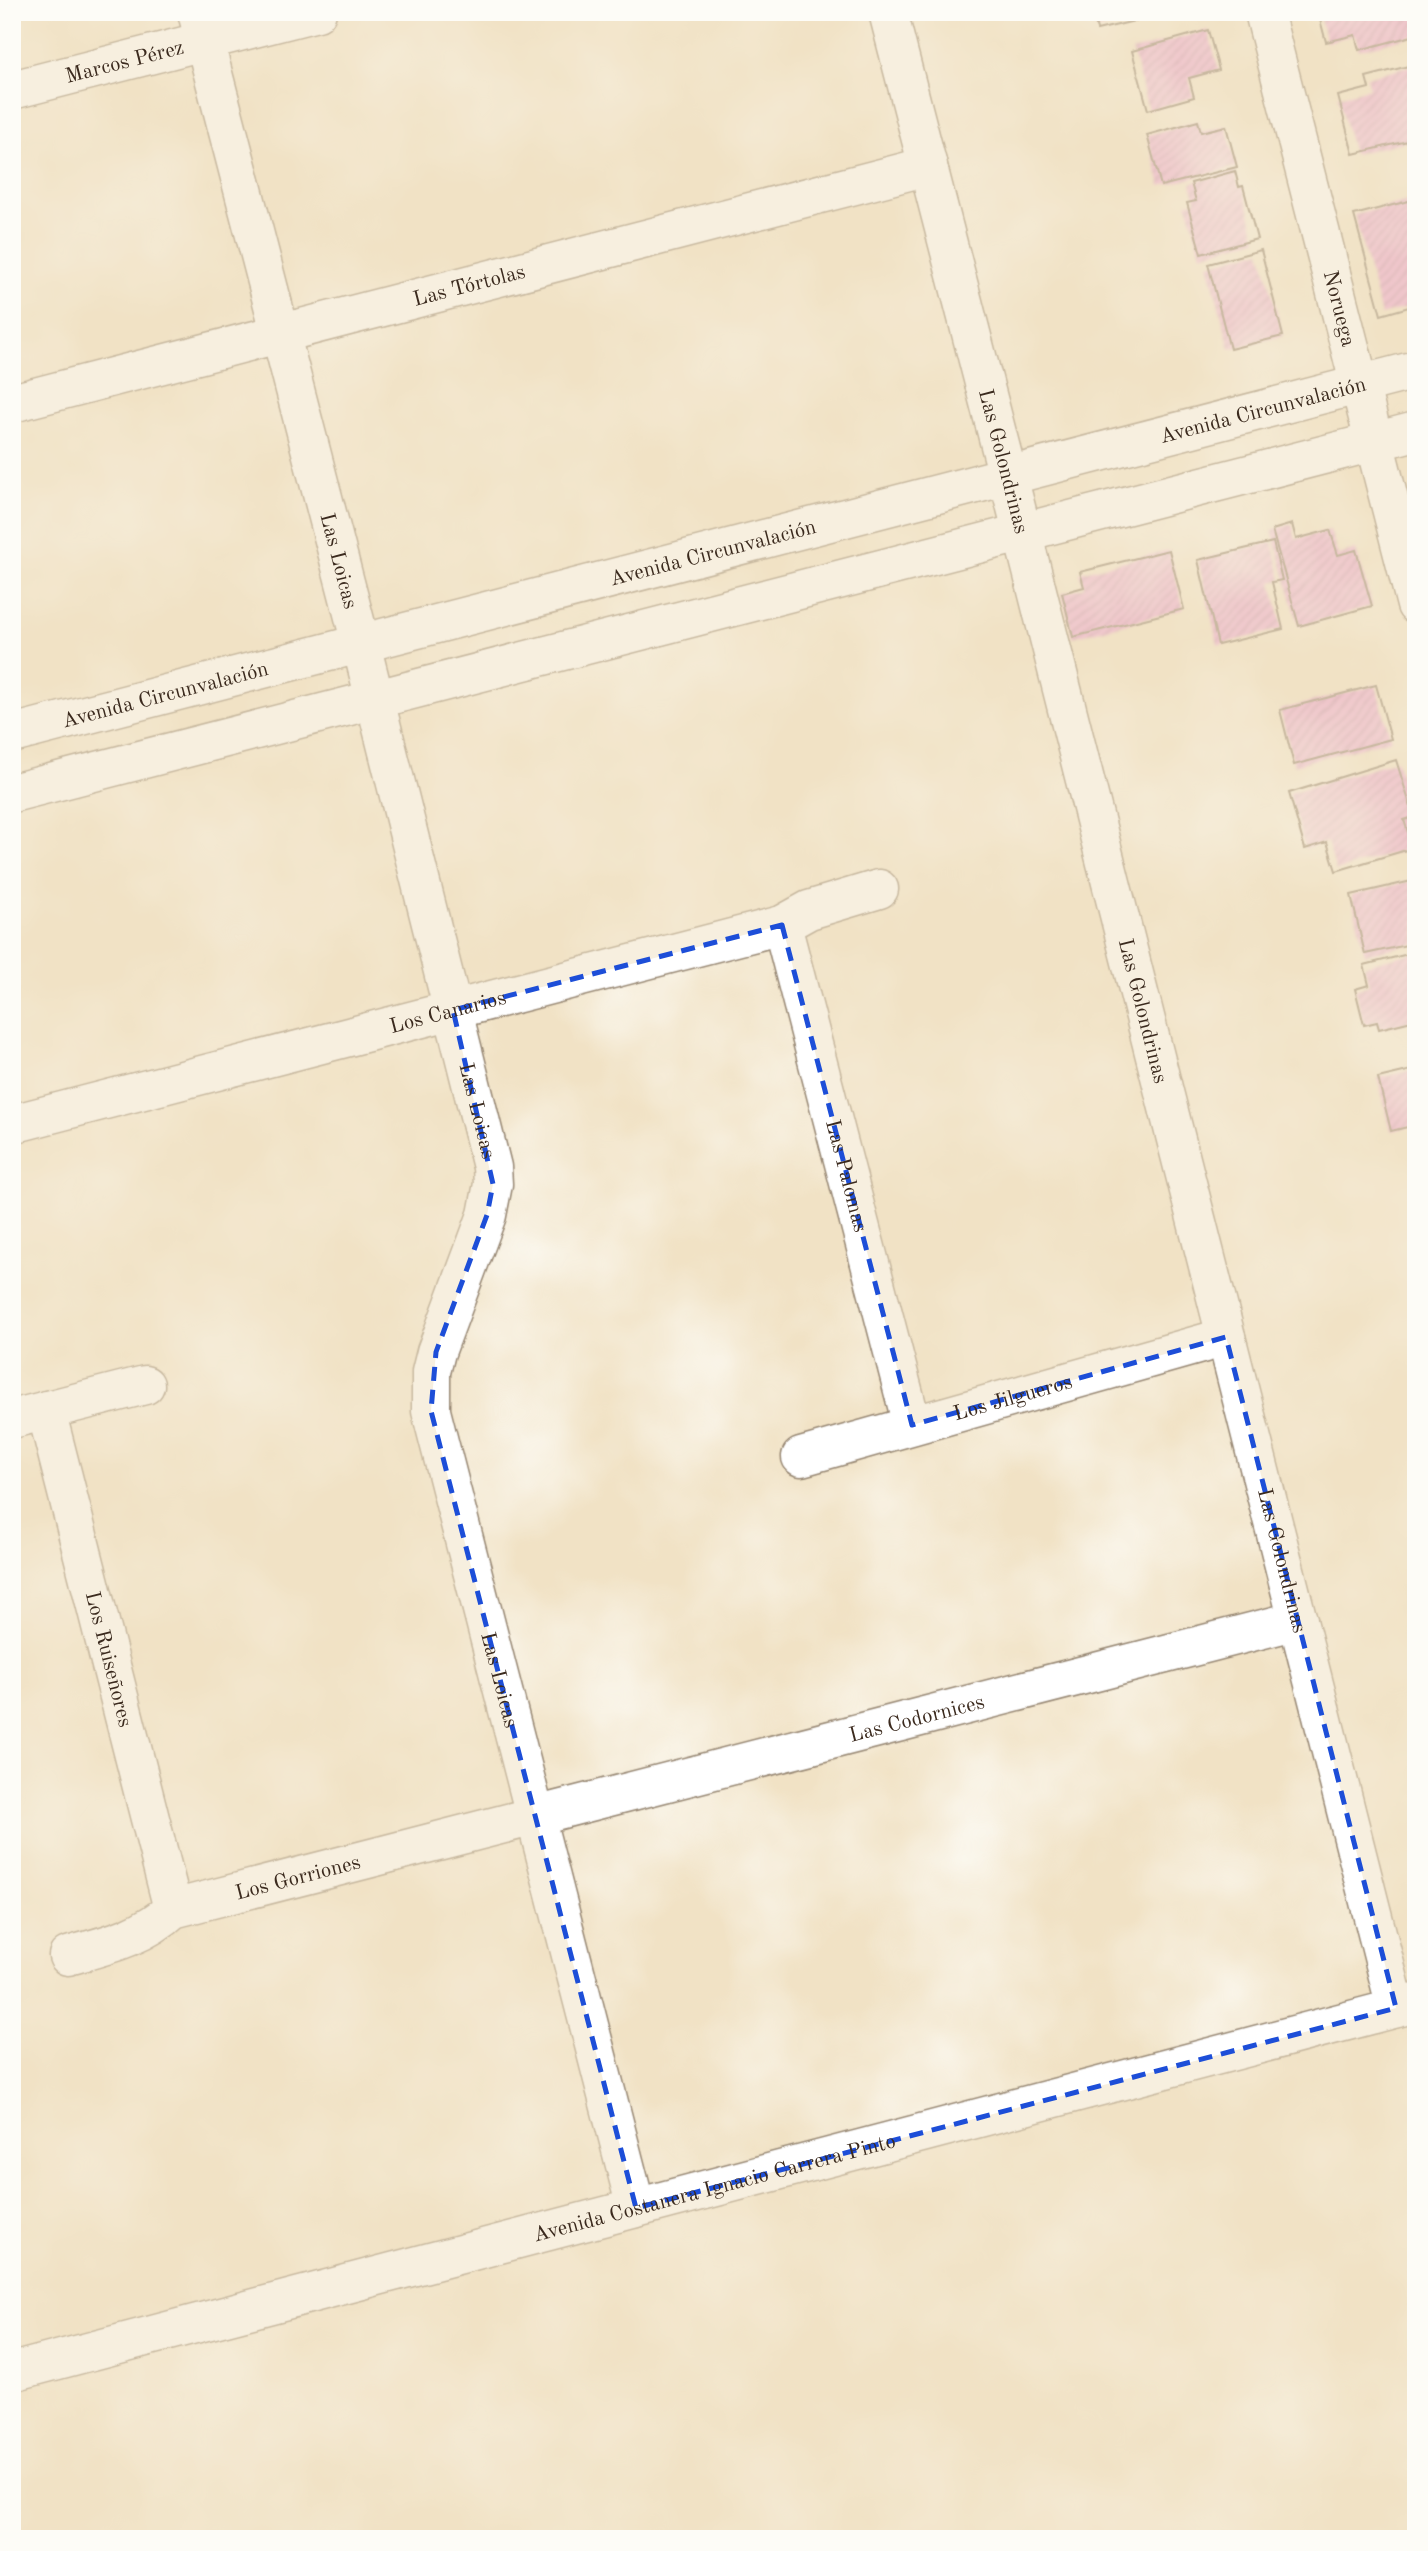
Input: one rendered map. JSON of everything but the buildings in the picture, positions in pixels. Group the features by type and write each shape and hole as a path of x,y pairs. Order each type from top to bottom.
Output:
{"street":[{"name":"Marcos Pérez","path":"12,90 201,27 317,12"},
{"name":"Las Golondrinas","path":"888,12 1298,1620 1406,2006"},
{"name":"Noruega","path":"1264,12 1416,605"},
{"name":"Las Loicas","path":"201,27 361,644 488,1149 493,1184 487,1215 436,1352 431,1372 431,1411 636,2208"},
{"name":"Las Tórtolas","path":"12,402 928,166"},
{"name":"Avenida Circunvalación","path":"12,734 1416,370"},
{"path":"12,793 1416,430"},
{"name":"Los Canarios","path":"12,1124 782,925 821,906 879,889"},
{"name":"Las Palomas","path":"782,925 912,1425"},
{"name":"Los Jilgueros","path":"801,1457 1226,1337"},
{"path":"29,1415 145,1385"},
{"name":"Los Ruiseñores","path":"29,1415 173,1909"},
{"name":"Las Codornices","path":"535,1816 1298,1620"},
{"name":"Los Gorriones","path":"68,1956 123,1941 153,1926 173,1909 535,1816"},
{"name":"Avenida Costanera Ignacio Carrera Pinto","path":"12,2372 1406,2006"}],"highlighted area":[{"path":"782,925 912,1425 1226,1337 1396,2008 636,2208 431,1411 436,1352 487,1215 493,1184 453,1010"}]}
